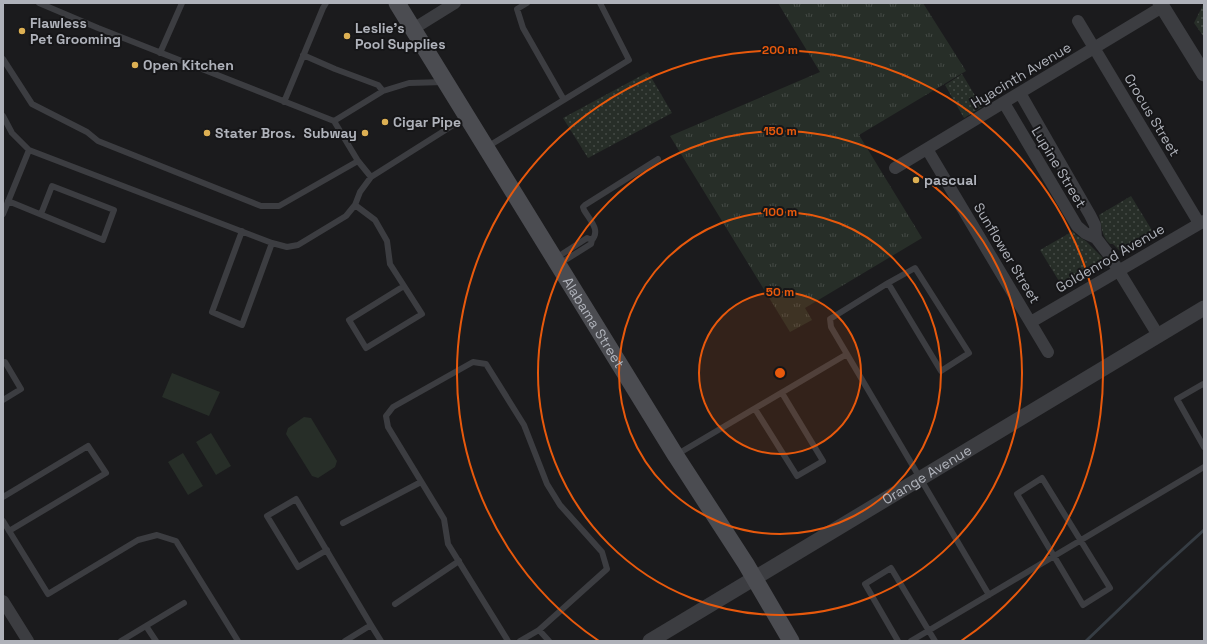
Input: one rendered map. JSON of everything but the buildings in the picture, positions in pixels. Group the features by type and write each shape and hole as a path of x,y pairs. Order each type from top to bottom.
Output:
{"main road":[{"name":"Alabama Street","path":"397,3 676,456 746,564 791,641"}],"street":[{"path":"413,29 454,3"},
{"path":"1161,5 1204,74"},
{"name":"Hyacinth Avenue","path":"895,168 1095,49 1161,5"},
{"name":"Crocus Street","path":"1078,21 1202,222"},
{"name":"Lupine Street","path":"1020,93 1090,215 1094,225 1096,238"},
{"name":"Lupine Street","path":"1004,103 1077,226 1085,233 1096,238 1109,255 1158,335"},
{"name":"Sunflower Street","path":"927,149 1048,352"},
{"name":"Goldenrod Avenue","path":"1031,322 1202,222"},
{"name":"Orange Avenue","path":"650,641 1204,308"},
{"path":"3,601 28,641"}],"lane":[{"path":"39,3 160,53 334,121 358,160 371,177"},
{"path":"160,53 182,3"},
{"path":"284,102 326,3"},
{"path":"527,3 517,9 523,28 564,100"},
{"path":"486,148 629,60 600,3"},
{"path":"303,55 378,85 383,91"},
{"path":"3,59 32,104 87,132 98,141 261,206 279,206 358,160"},
{"path":"334,121 383,91 408,84 445,82"},
{"path":"3,116 12,133 29,150 272,243 287,247 298,245 346,216 355,205 360,192 371,177 466,117"},
{"path":"3,214 29,150"},
{"path":"556,262 591,244 592,240 596,236 596,229 583,206 658,159"},
{"path":"8,201 103,240 114,210 52,186 41,214"},
{"path":"355,205 375,220 387,241 390,264 422,314 366,348 349,320 404,286"},
{"path":"242,231 212,312 242,325 272,243"},
{"path":"888,283 941,371 969,354 916,268 888,283 830,319 831,327 921,477 989,596"},
{"path":"676,456 847,354"},
{"path":"3,363 4,362 21,389 3,400"},
{"path":"508,641 448,544 444,519 388,427 386,416 393,407 473,362 486,364 524,425 547,484 560,505 602,552 607,569 539,630 520,641"},
{"path":"1204,385 1203,384 1177,399 1204,447"},
{"path":"756,409 797,476 804,472 823,460 782,393"},
{"path":"3,497 88,446 106,473 9,531"},
{"path":"911,641 1204,467"},
{"path":"1042,478 1080,541 1110,588 1083,605 1017,494 1042,478"},
{"path":"343,523 421,482"},
{"path":"327,550 298,567 267,516 296,499 327,550 381,641"},
{"path":"3,521 48,594 138,540 157,535 176,541 238,641"},
{"path":"395,604 459,561"},
{"path":"898,641 865,584 891,568 935,641"},
{"path":"122,641 184,603"},
{"path":"345,641 371,625"},
{"path":"146,626 156,641"},
{"path":"539,630 549,641"}],"green space":[{"path":"778,3 923,3 966,71 859,135 922,238 805,308 812,320 790,332 670,136 820,72"},
{"path":"1204,3 1204,37 1194,23"},
{"path":"648,72 672,113 588,158 563,118"},
{"path":"962,74 982,107 964,118 945,85"},
{"path":"1131,196 1153,232 1120,251 1113,244 1110,244 1105,238 1099,215"},
{"path":"1073,231 1076,235 1086,241 1105,260 1062,286 1040,250"},
{"path":"172,373 220,392 209,416 162,397"},
{"path":"304,417 311,418 337,461 335,467 318,478 312,476 286,434 288,428"},
{"path":"211,433 231,466 216,475 196,442"},
{"path":"183,453 203,486 188,495 168,462"}],"waterway":[{"path":"1086,641 1204,530"}],"place":[{"name":"Flawless Pet Grooming","path":"22,31"},
{"name":"Leslie's Pool Supplies","path":"347,36"},
{"name":"Open Kitchen","path":"135,65"},
{"name":"Cigar Pipe","path":"385,122"},
{"name":"Stater Bros.","path":"207,133"},
{"name":"Subway","path":"365,133"},
{"name":"pascual","path":"916,180"}]}
